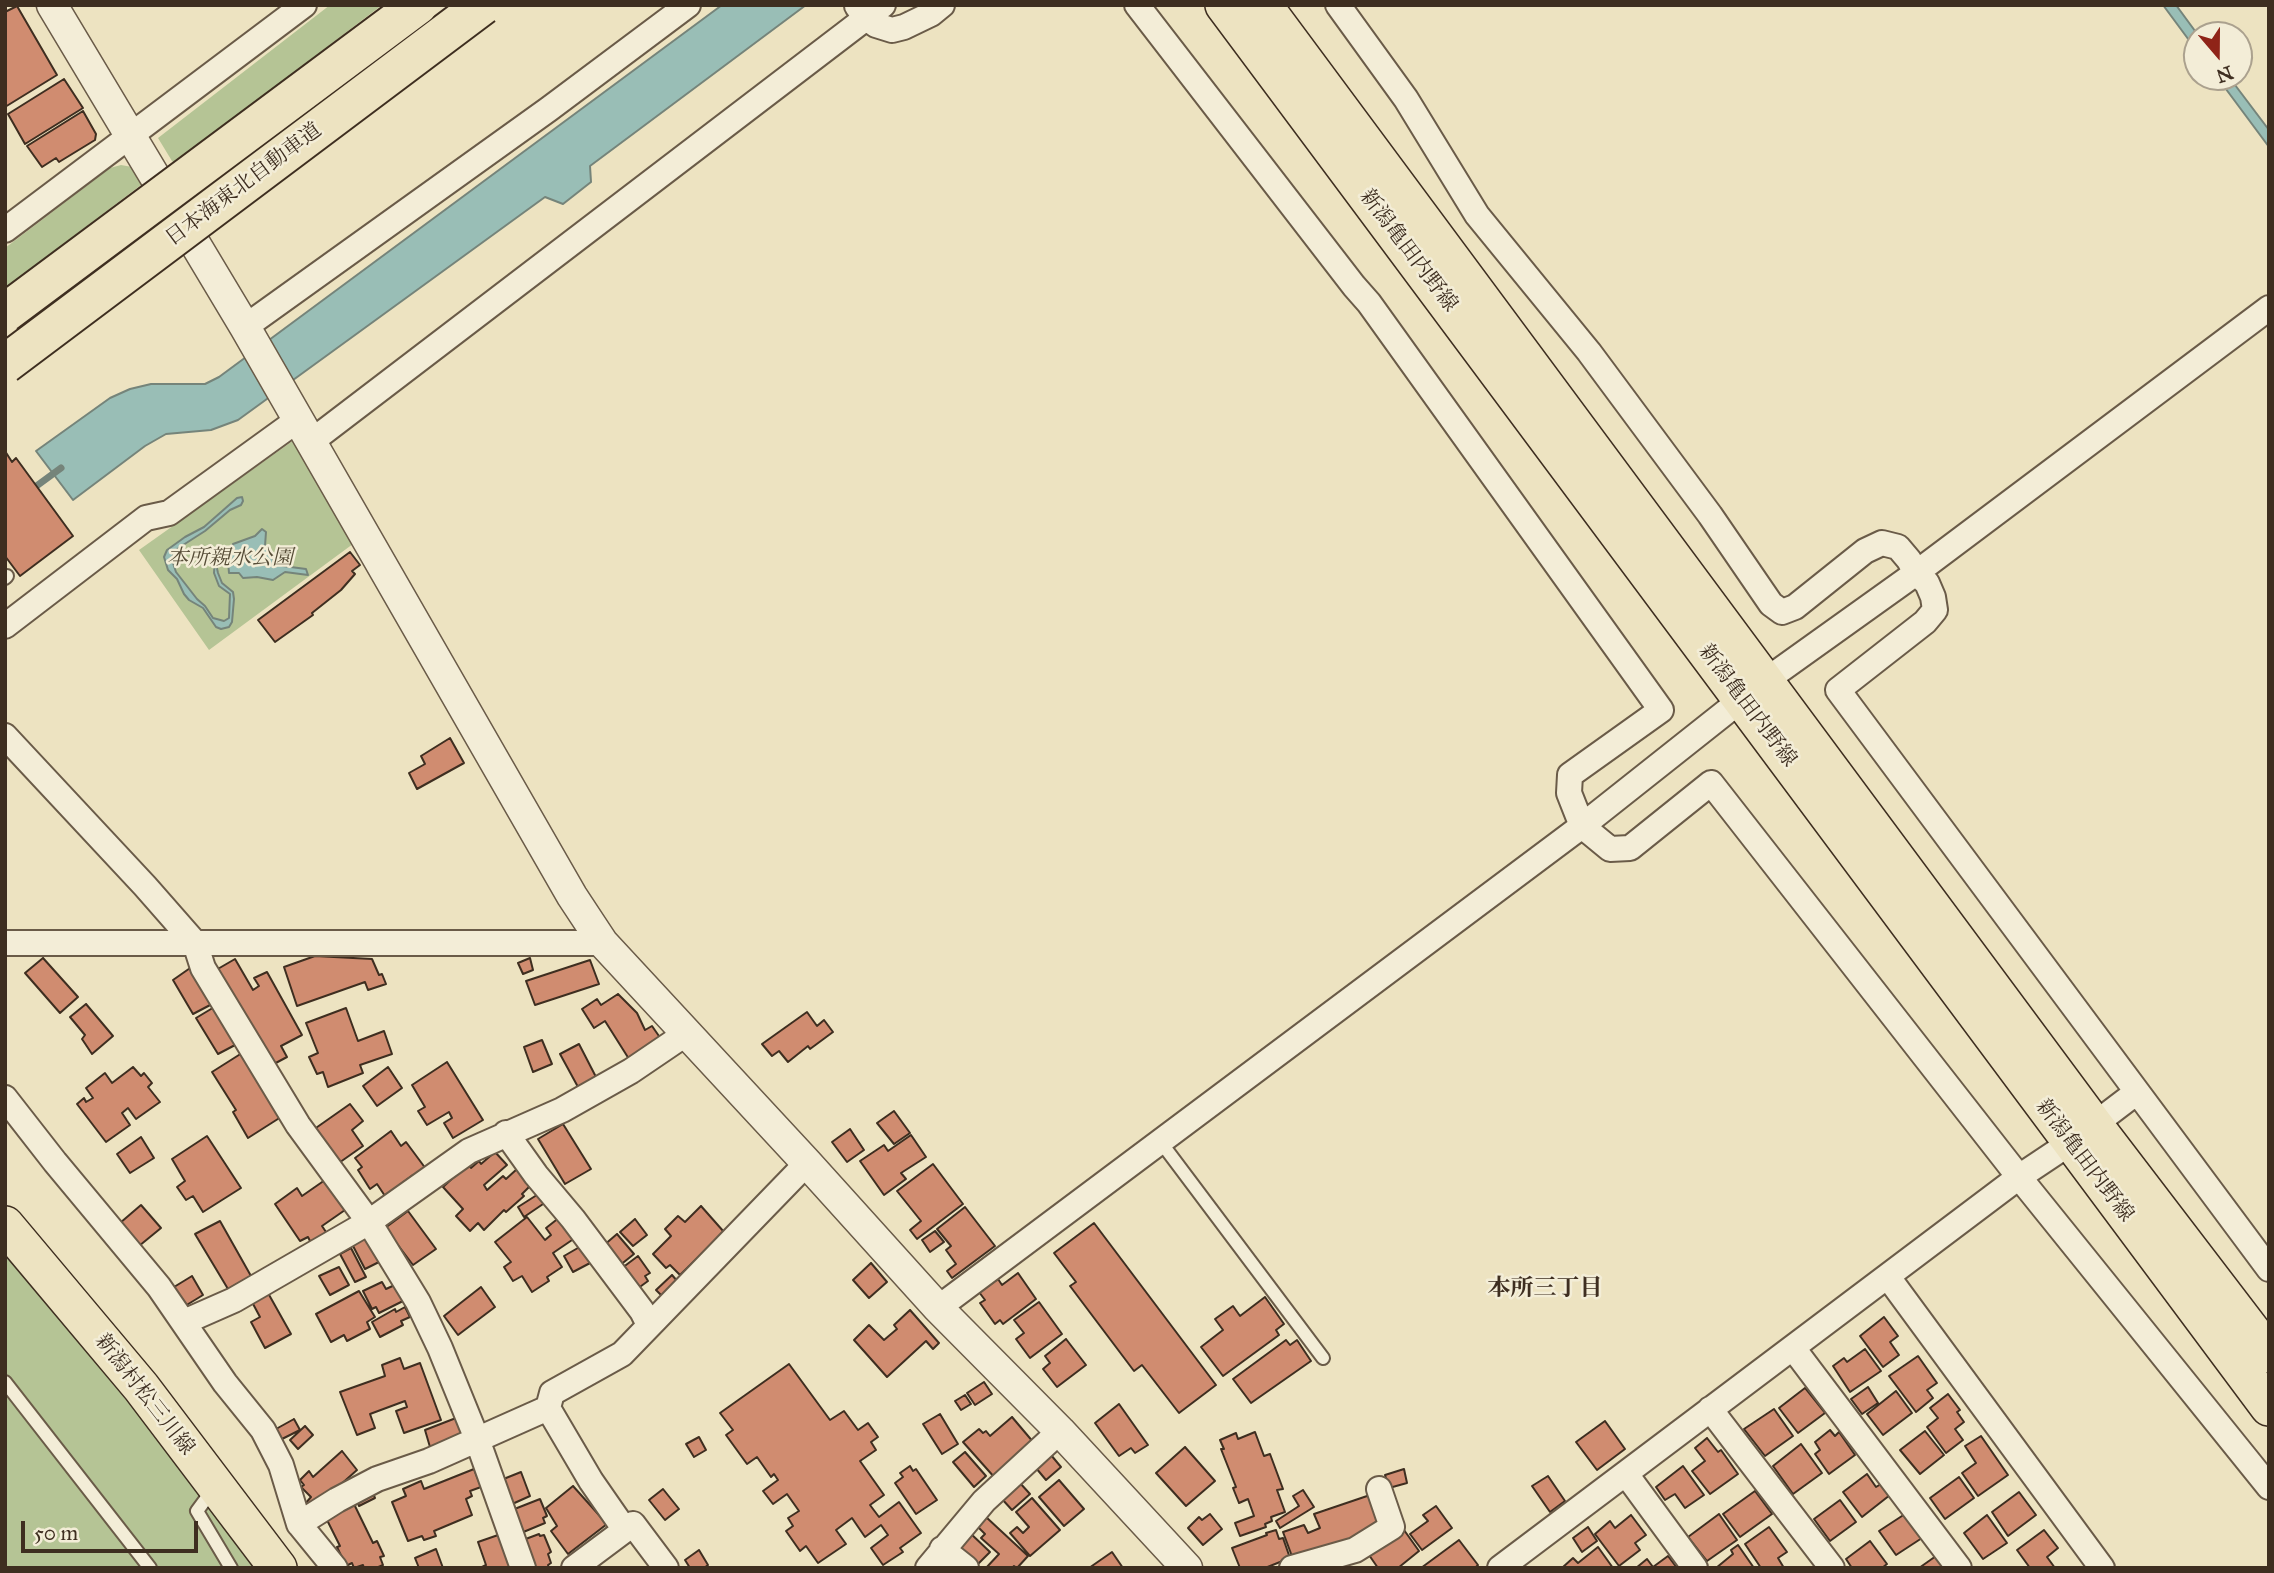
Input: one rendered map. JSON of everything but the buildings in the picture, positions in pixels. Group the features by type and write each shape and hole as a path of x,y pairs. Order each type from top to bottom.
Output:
{"highway":[{"name":"日本海東北自動車道","path":"5,313 418,5"},
{"name":"日本海東北自動車道","path":"5,364 483,5"}],"main road":[{"name":"新潟亀田内野線","path":"1224,5 1753,690"},
{"name":"新潟亀田内野線","path":"1263,5 1753,690 2082,1134 2269,1407"},
{"name":"新潟亀田内野線","path":"2082,1134 2269,1354"},
{"name":"新潟村松三川線","path":"5,1225 141,1387 278,1568"}],"street":[{"path":"52,5 306,430 572,896 603,943 938,1308 1060,1431 1187,1568"},
{"path":"5,230 304,5"},
{"path":"245,327 550,109 688,5"},
{"path":"5,626 146,518 169,513 306,430 868,9 876,25 892,30 931,14 942,5"},
{"path":"1137,5 1369,303 1661,709 1570,775 1569,793 1582,826 1609,849 1630,848 1711,783 2019,1177 2269,1487"},
{"path":"1338,5 1406,99 1477,215 1597,363 1710,515 1771,604 1782,612 1795,607 1865,551 1882,543 1898,547 1916,573 1927,583 1935,610 1926,622 1838,690 2269,1269"},
{"path":"938,1308 1582,826 1753,690 1916,573 2269,309"},
{"path":"5,736 195,943 203,968 298,1125 369,1222 424,1313 440,1348 477,1439 523,1568"},
{"path":"5,943 603,943"},
{"path":"184,1322 234,1300 369,1222 468,1151 562,1111 687,1033"},
{"path":"1500,1568 2019,1177 2137,1092"},
{"path":"5,1098 159,1287 225,1383 263,1430 281,1465 299,1524 335,1568"},
{"path":"506,1133 642,1311 649,1325"},
{"path":"625,1530 591,1481 548,1408 552,1393 622,1354 807,1163"},
{"path":"1888,1277 2102,1568"},
{"path":"1793,1348 1959,1568"},
{"path":"299,1524 377,1479 429,1461 548,1408"},
{"path":"1710,1409 1832,1568"},
{"path":"966,1568 935,1558 984,1501 1060,1431"},
{"path":"1626,1474 1695,1568"},
{"path":"1292,1568 1361,1559 1392,1527 1379,1489"},
{"path":"574,1568 633,1524 666,1568"}],"lane":[{"path":"1160,1141 1323,1358"},
{"path":"5,1382 150,1568"},
{"path":"215,1485 198,1511 231,1568"}],"green space":[{"path":"330,5 382,5 175,163 172,161 158,138"},
{"path":"121,165 132,167 141,185 5,288 5,248 110,168"},
{"name":"本所親水公園","path":"294,440 357,541 209,650 139,550"},
{"path":"5,1242 267,1568 5,1568"}],"water":[{"path":"722,5 806,5 590,166 591,182 563,204 545,197 238,420 211,430 166,434 145,446 73,500 36,451 110,398 130,389 151,384 205,384 219,377"},
{"path":"2163,5 2176,5 2188,21 2183,21 2183,32"},
{"path":"2227,91 2240,91 2269,130 2269,147"},
{"path":"242,497 241,505 230,510 180,547 174,552 172,560 176,572 213,618 224,621 229,618 230,594 219,586 214,573 215,556 225,554 233,544 255,536 262,529 266,532 265,546 274,561 283,566 306,569 308,575 285,572 273,580 243,578 239,573 229,573 228,561 224,558 218,560 216,564 222,583 233,592 234,599 232,622 229,627 221,629 216,627 203,608 184,594 177,579 168,570 164,557 167,550 204,527 237,498"}],"waterway":[{"path":"31,490 61,468"}],"district":[{"name":"本所三丁目","path":"1545,1289"}]}
